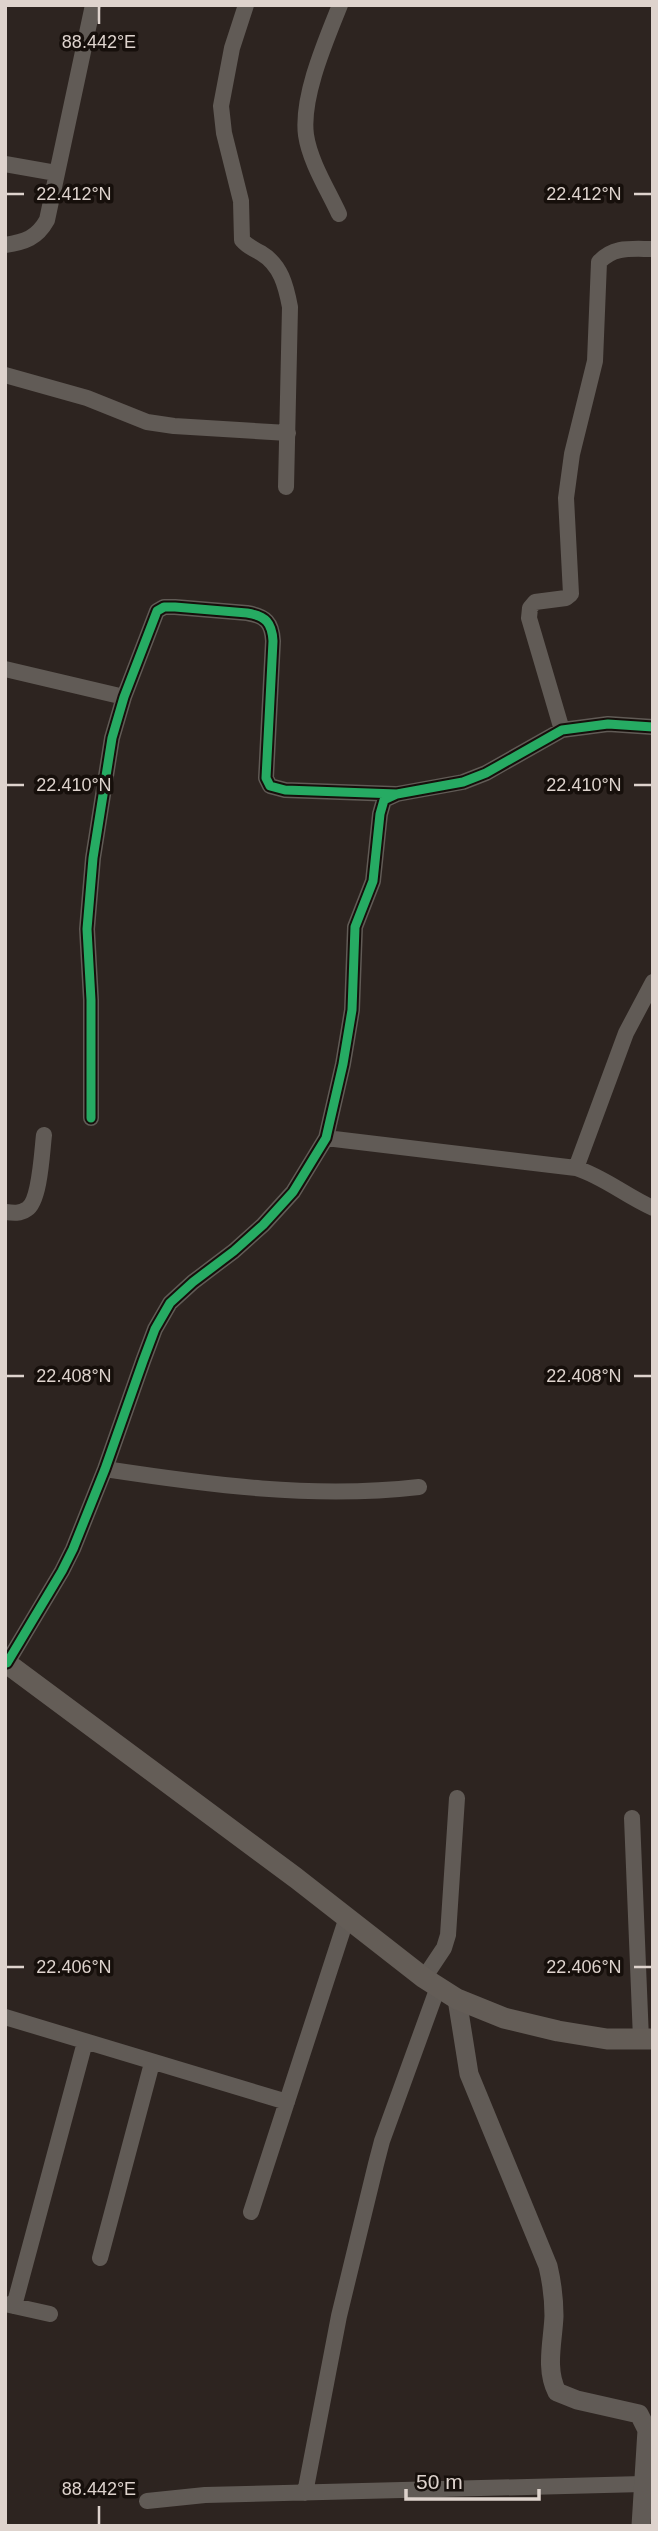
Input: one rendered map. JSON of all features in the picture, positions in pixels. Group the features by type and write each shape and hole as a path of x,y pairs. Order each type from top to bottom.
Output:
{"main road":[{"path":"6,1662 457,1999 504,2018 558,2031 607,2039 647,2039"}],"street":[{"path":"5,246 39,234 47,220 93,5"},
{"path":"246,5 232,48 221,106 224,133 241,201 242,240 278,268 290,307 286,487"},
{"path":"339,215 310,151 306,135 306,114 324,46 340,5"},
{"path":"5,164 56,173"},
{"path":"562,730 528,618 530,608 535,602 566,598 571,594 566,498 572,454 595,361 599,262 608,253 619,249 653,249"},
{"path":"5,375 87,398 147,422 288,433"},
{"path":"91,1118 91,1000 87,929 89,890 107,762 124,697 156,611 164,607 175,607 258,615 268,620 273,641 266,778 270,786 285,790 397,794 463,782 486,773 562,730 608,724 653,727"},
{"path":"5,669 124,697"},
{"path":"6,1662 62,1571 105,1469 142,1361 155,1329 170,1303 263,1225 293,1192 326,1138 352,1010 355,927 373,881 384,800 397,794"},
{"path":"576,1168 626,1033 653,982"},
{"path":"5,1212 16,1213 29,1209 36,1198 44,1135"},
{"path":"326,1138 576,1168 605,1180 653,1208"},
{"path":"105,1469 262,1490 372,1493 419,1487"},
{"path":"305,2493 339,2316 376,2164 431,1982 448,1935 457,1798"},
{"path":"632,1818 647,2039"},
{"path":"251,2212 347,1917"},
{"path":"457,1999 469,2074 548,2266 553,2288 550,2379 556,2392 639,2414 647,2430 641,2526"},
{"path":"5,2017 287,2102"},
{"path":"50,2314 10,2305 85,2042"},
{"path":"100,2258 152,2063"},
{"path":"148,2501 205,2496 643,2484"}],"cycle path":[{"path":"91,1118 91,1000 87,929 93,858 112,738 124,697 157,611 164,607 175,607 247,613 267,621 273,641 266,778 270,786 285,790 397,794"},
{"path":"7,1663 73,1549 155,1329 170,1303 263,1225 293,1192 326,1138 352,1010 355,927 373,881 384,800 397,794 463,782 486,773 562,730 608,724 653,727"}]}
